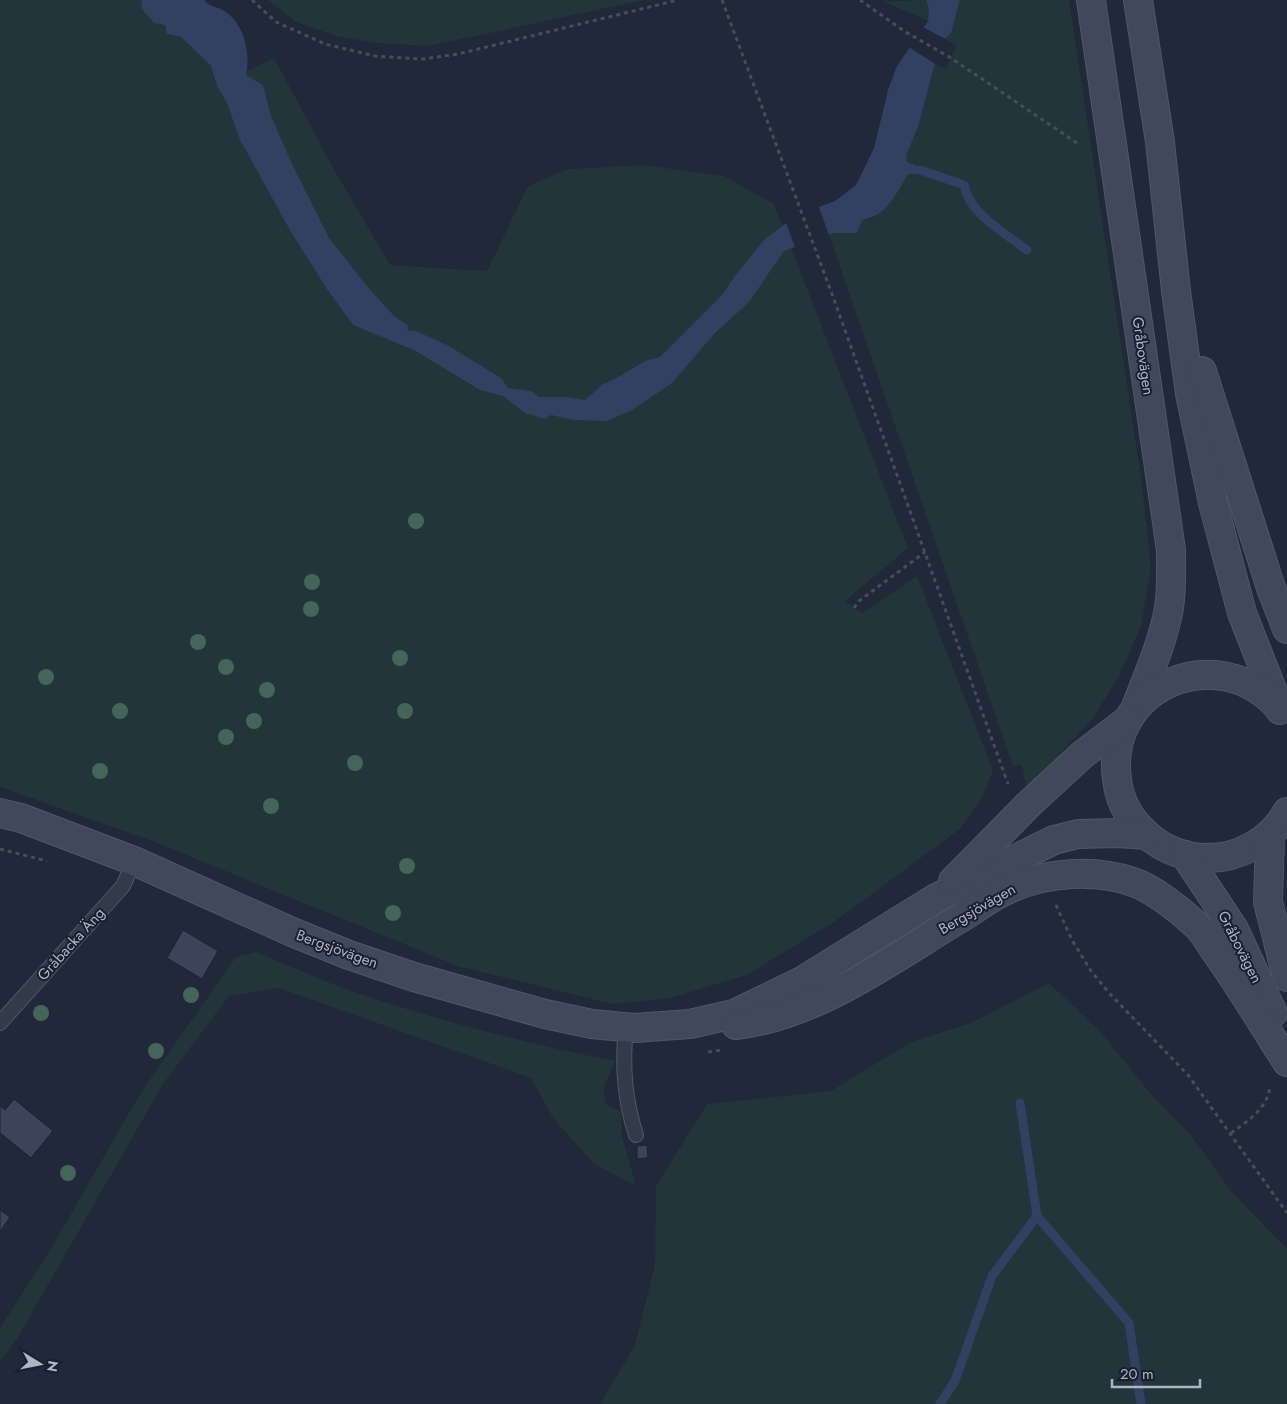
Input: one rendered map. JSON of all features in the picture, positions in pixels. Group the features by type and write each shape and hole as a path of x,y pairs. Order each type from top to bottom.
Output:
{"main road":[{"name":"Gråbovägen","path":"1091,0 1171,550 1172,576 1169,608 1162,636 1119,743 1116,757 1118,786 1128,813 1137,825 1158,844 1185,855 1210,858 1237,854 1260,842 1270,834 1287,812"},
{"name":"Gråbovägen","path":"1138,0 1160,142 1176,291 1190,394 1213,503 1242,614 1284,715"},
{"name":"Gråbovägen","path":"1176,291 1270,588 1287,629"},
{"name":"Gråbovägen","path":"1132,714 1150,694 1173,681 1186,677 1212,674 1250,684 1272,700 1284,715"},
{"name":"Bergsjövägen","path":"936,898 1029,804 1082,755 1132,714"},
{"name":"Bergsjövägen","path":"0,813 20,818 134,861 292,932 358,958 414,977 545,1014 592,1024 626,1027 690,1024 734,1014 802,981 936,898 1054,840 1078,834 1118,833 1147,835"},
{"name":"Gråbovägen","path":"1270,834 1268,902 1287,977"},
{"name":"Gråbovägen","path":"1185,855 1234,929 1287,1044"},
{"name":"Bergsjövägen","path":"690,1024 709,1028 748,1024 816,1002 851,984 1010,888 1053,876 1085,873 1134,882 1164,899 1196,925 1226,966 1287,1062"}],"lane":[{"name":"Gråbacka Äng","path":"0,1023 123,886 134,861"},
{"path":"626,1027 624,1074 628,1114 636,1135"}],"path":[{"path":"252,0 276,22 325,44 375,56 423,59 458,54 678,0"},
{"path":"722,0 832,294 1010,789"},
{"path":"860,0 904,31 950,58 1077,143"},
{"path":"854,608 859,601 925,552"},
{"path":"0,849 55,863"},
{"path":"1054,902 1072,940 1092,971 1110,994 1188,1076 1287,1213"},
{"path":"702,1052 729,1049"},
{"path":"1230,1133 1248,1121 1265,1103 1270,1083"}],"green space":[{"path":"0,0 142,0 141,9 165,25 167,34 181,37 211,66 217,86 274,58 335,171 390,265 487,271 528,186 568,169 644,165 724,176 774,204 908,548 845,601 862,613 917,576 993,770 982,798 960,829 834,922 747,975 671,998 613,1004 460,967 152,841 0,787"},
{"path":"268,0 644,0 429,46 375,43 336,36 296,22"},
{"path":"926,0 929,9 928,21 882,1"},
{"path":"960,0 1069,0 1142,484 1151,567 1141,627 1118,678 1093,718 1027,791 1022,765 1013,766 829,235 834,233 857,233 862,220 873,219 908,174 918,174 907,162 906,156 918,127 935,63 946,69 956,46 945,39 951,32"},
{"path":"257,952 314,977 382,1001 514,1039 615,1061 604,1087 605,1104 621,1112 622,1136 636,1186 594,1164 553,1118 531,1078 279,988 229,996 163,1084 17,1339 0,1361 0,1328 52,1247 141,1092 236,957"},
{"path":"1049,983 1099,1030 1152,1095 1192,1136 1231,1191 1287,1249 1287,1404 600,1404 635,1345 655,1265 656,1186 707,1104 831,1091 911,1042 971,1023"}],"water":[{"path":"142,0 204,0 229,14 235,21 244,38 246,47 246,75 263,85 271,116 292,164 329,238 366,285 395,317 409,326 407,330 416,331 447,345 501,378 508,388 531,391 539,397 565,397 585,400 603,384 645,361 660,357 723,294 734,277 764,240 795,216 835,201 856,185 874,148 888,90 897,66 928,21 929,9 926,0 960,0 951,33 945,39 935,63 918,127 906,156 907,162 929,171 931,176 908,174 890,203 878,214 862,220 857,233 834,233 784,251 749,302 715,333 672,383 632,410 607,421 573,420 551,415 545,419 525,413 503,396 480,390 414,350 353,325 327,289 291,232 240,140 227,103 217,86 211,66 181,37 167,34 165,25 154,23 141,8"}],"pier":[{"path":"921,26 947,40 937,65 907,46"},
{"path":"818,205 830,238 796,250 785,220 794,214"}],"building":[{"path":"183,930 218,951 202,979 167,958"},
{"path":"14,1099 53,1131 31,1158 0,1133 0,1106 5,1110"},
{"path":"647,1145 648,1158 637,1159 637,1146"},
{"path":"0,1210 10,1217 0,1232"}],"waterway":[{"path":"920,170 964,185 967,196 981,214 1027,250"},
{"path":"1020,1103 1037,1216 1129,1323 1141,1404"},
{"path":"940,1404 955,1381 992,1276 1037,1216"}]}
